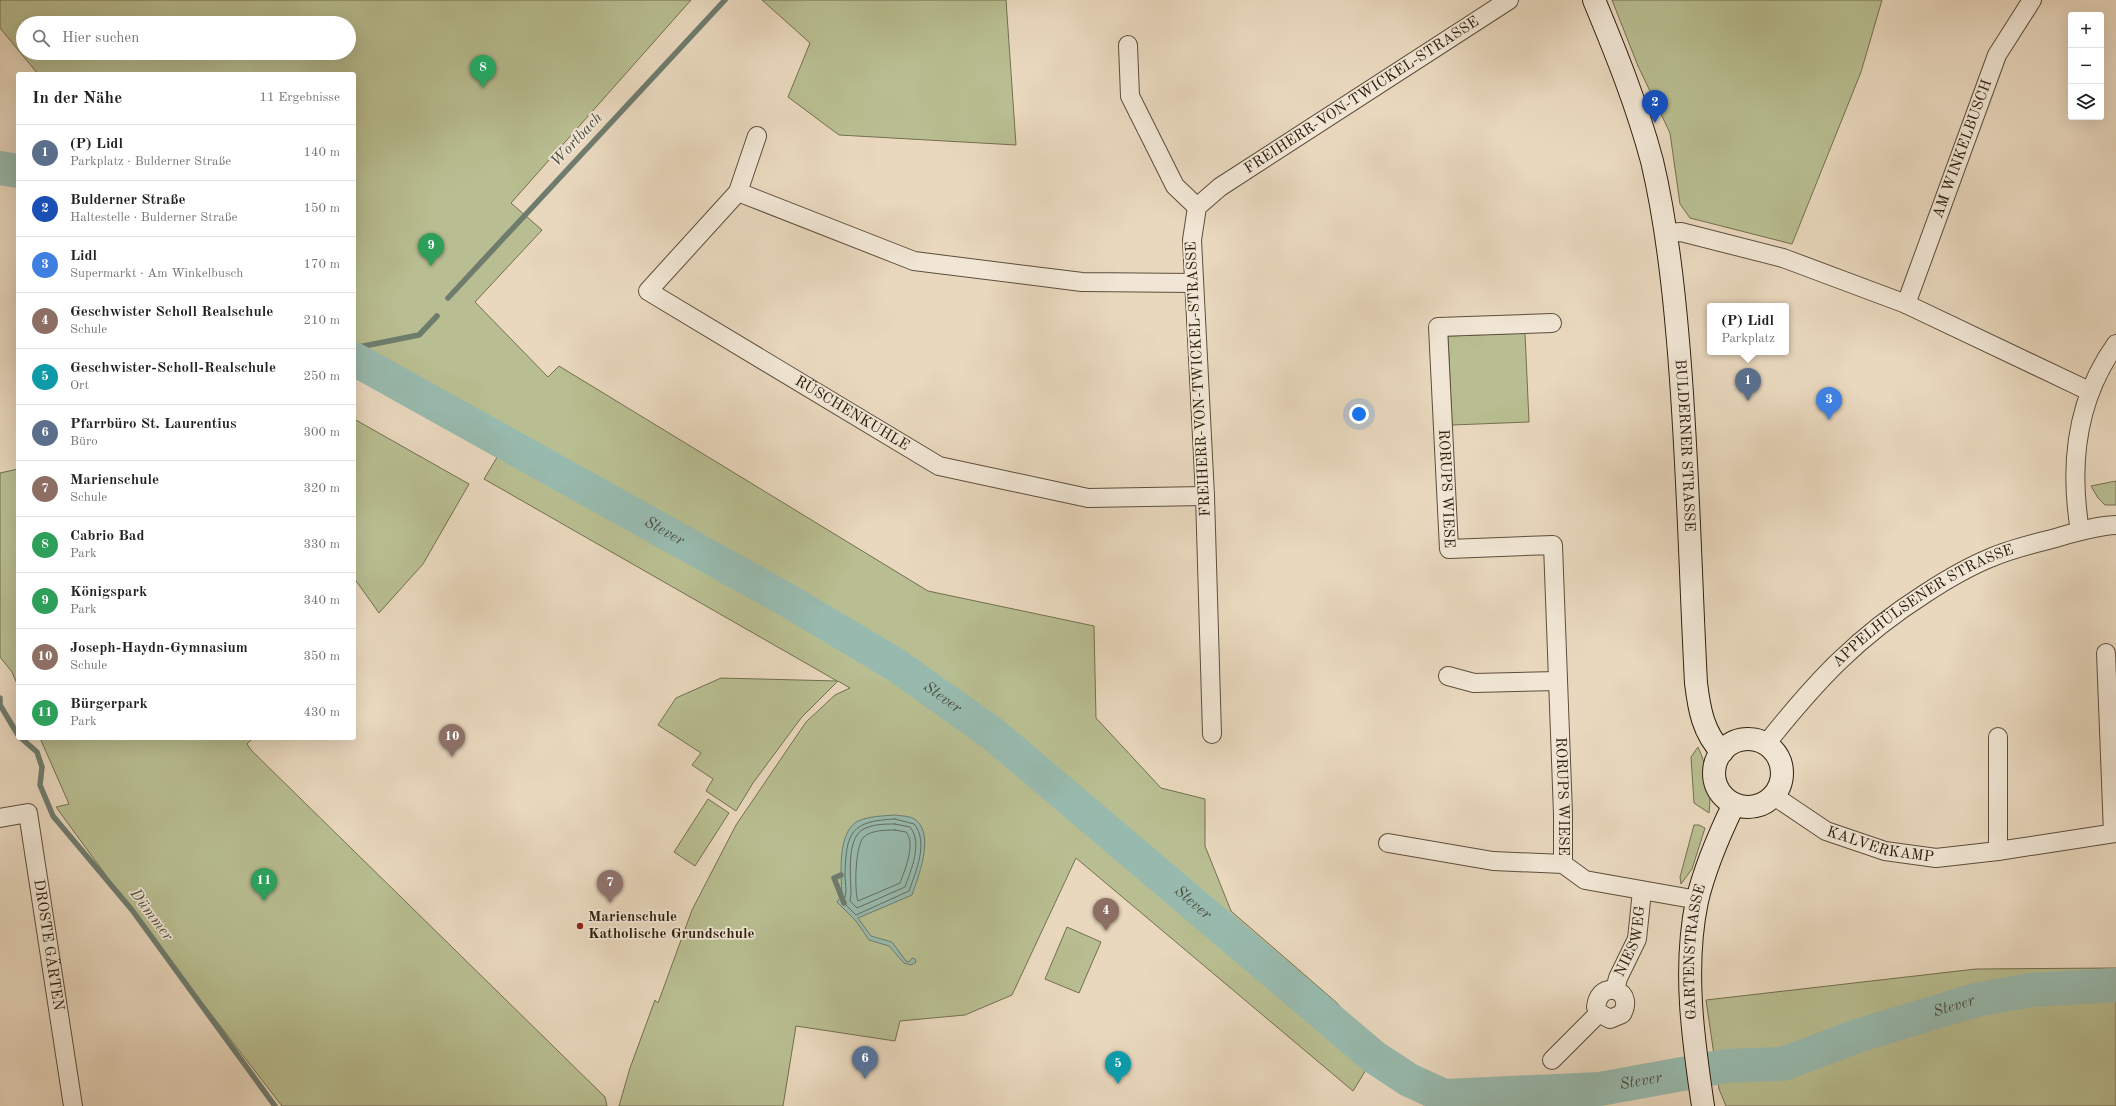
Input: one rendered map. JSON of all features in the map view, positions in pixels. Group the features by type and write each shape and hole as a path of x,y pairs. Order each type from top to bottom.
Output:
{"street":[{"name":"FREIHERR-VON-TWICKEL-STRASSE","path":"1212,734 1205,496 1192,240 1197,207 1220,187 1509,0"},
{"name":"BULDERNER STRASSE","path":"1594,0 1629,86 1642,125 1652,163 1666,233 1684,403 1696,683 1700,711 1712,741 1722,752"},
{"name":"AM WINKELBUSCH","path":"1906,304 1997,55 2032,0"},
{"path":"1128,45 1130,96 1175,186 1197,207"},
{"name":"RÜSCHENKUHLE","path":"757,136 738,192 648,291 939,466 1088,498 1205,496"},
{"path":"738,192 914,261 1082,282 1194,282"},
{"path":"1666,233 1681,232 1783,258 1906,304 2089,391"},
{"name":"RORUPS WIESE","path":"1552,323 1438,327 1449,549 1553,545 1563,814 1563,864"},
{"path":"2080,531 2075,505 2075,461 2080,426 2089,391 2107,357 2116,344"},
{"name":"APPELHÜLSENER STRASSE","path":"1766,744 1817,681 1852,647 1892,615 1947,580 1989,558 2015,549 2080,531 2116,525"},
{"name":"KALVERKAMP","path":"1774,796 1826,831 1885,851 1936,858 1998,851 2115,833 2106,653"},
{"path":"1448,676 1474,683 1558,681"},
{"path":"1998,737 1998,851"},
{"path":"1746,739 1756,740 1766,744 1774,751 1780,760 1782,770 1782,780 1774,796 1764,803 1756,806 1748,807 1734,804 1724,797 1715,781 1716,763 1722,752 1736,741 1746,739"},
{"name":"GARTENSTRASSE","path":"1702,1103 1695,1052 1690,980 1692,932 1698,900 1716,841 1734,804"},
{"name":"DROSTE GÄRTEN","path":"0,818 28,813 73,1106"},
{"name":"RORUPS WIESE","path":"1388,843 1493,861 1563,864 1585,880 1698,900"},
{"name":"NIESWEG","path":"1552,1060 1599,1013 1596,1007 1600,995 1605,990 1615,990 1618,978 1637,939 1642,891"}],"green space":[{"path":"0,0 691,0 511,203 542,230 475,302 548,377 559,366 928,591 1094,626 1096,718 1161,788 1205,799 1205,846 1231,911 1337,1003 1377,1052 1353,1091 1076,858 1012,995 965,1015 900,1021 895,1041 796,1026 783,1106 619,1106 630,1068 655,1000 658,1003 692,910 736,825 806,722 835,695 850,688 838,681 801,718 753,783 736,811 706,791 713,779 692,765 701,753 658,725 676,698 721,678 837,681 484,479 508,439 356,350 356,72 36,72 26,60 356,60 356,16 16,16 16,47 0,28"},
{"path":"762,0 1006,0 1016,145 839,135 788,97 810,43"},
{"path":"1612,0 1882,0 1861,72 1792,244 1690,218 1680,204 1670,133 1638,66"},
{"path":"1525,333 1529,422 1452,425 1448,336"},
{"path":"356,420 469,484 423,564 379,613 356,581"},
{"path":"16,469 16,681 12,672 0,657 0,473"},
{"path":"2116,481 2116,505 2105,505 2098,498 2091,486"},
{"path":"41,740 251,740 247,744 252,751 605,1097 607,1106 282,1106 143,926 56,807 69,804"},
{"path":"1698,747 1704,762 1708,779 1710,796 1709,813 1694,803 1691,757"},
{"path":"708,799 729,813 695,866 674,852"},
{"path":"1694,825 1699,825 1705,828 1692,869 1681,884 1680,877"},
{"path":"1067,927 1101,942 1079,993 1045,979"},
{"path":"2116,968 2116,1106 1726,1106 1719,1089 1706,1000 1976,969"}],"water":[{"path":"895,815 909,817 916,820 922,827 924,836 925,846 921,868 912,895 858,918 871,936 892,942 906,961 909,962 912,958 915,959 916,962 911,965 904,963 889,946 869,940 856,921 837,902 842,895 841,866 843,844 846,834 858,821 876,816"}],"waterway":[{"name":"Wortbach","path":"448,298 725,0"},
{"name":"Stever","path":"0,168 16,171"},
{"name":"Wortbach","path":"356,348 419,335 437,316"},
{"name":"Stever","path":"356,360 787,600 896,665 993,734 1374,1057 1409,1080 1444,1096 1600,1089 1726,1066 1783,1064 1857,1036 1976,1000 2030,990 2116,985"},
{"name":"Dümmer","path":"0,698 0,705 16,732"},
{"name":"Dümmer","path":"23,740 37,752 42,767 40,785 53,816 132,910 275,1106"},
{"path":"841,875 834,878 844,903"}],"place":[{"name":"Cabrio Bad","path":"483,88"},
{"name":"Bulderner Straße","path":"1655,123"},
{"name":"Königspark","path":"431,266"},
{"name":"(P) Lidl","path":"1748,401"},
{"name":"Lidl","path":"1829,420"},
{"name":"Joseph-Haydn-Gymnasium","path":"452,757"},
{"name":"Bürgerpark","path":"264,901"},
{"name":"Marienschule","path":"610,903"},
{"name":"Marienschule Katholische Grundschule","path":"580,926"},
{"name":"Geschwister Scholl Realschule","path":"1106,931"},
{"name":"Pfarrbüro St. Laurentius","path":"865,1079"},
{"name":"Geschwister-Scholl-Realschule","path":"1118,1084"}]}
